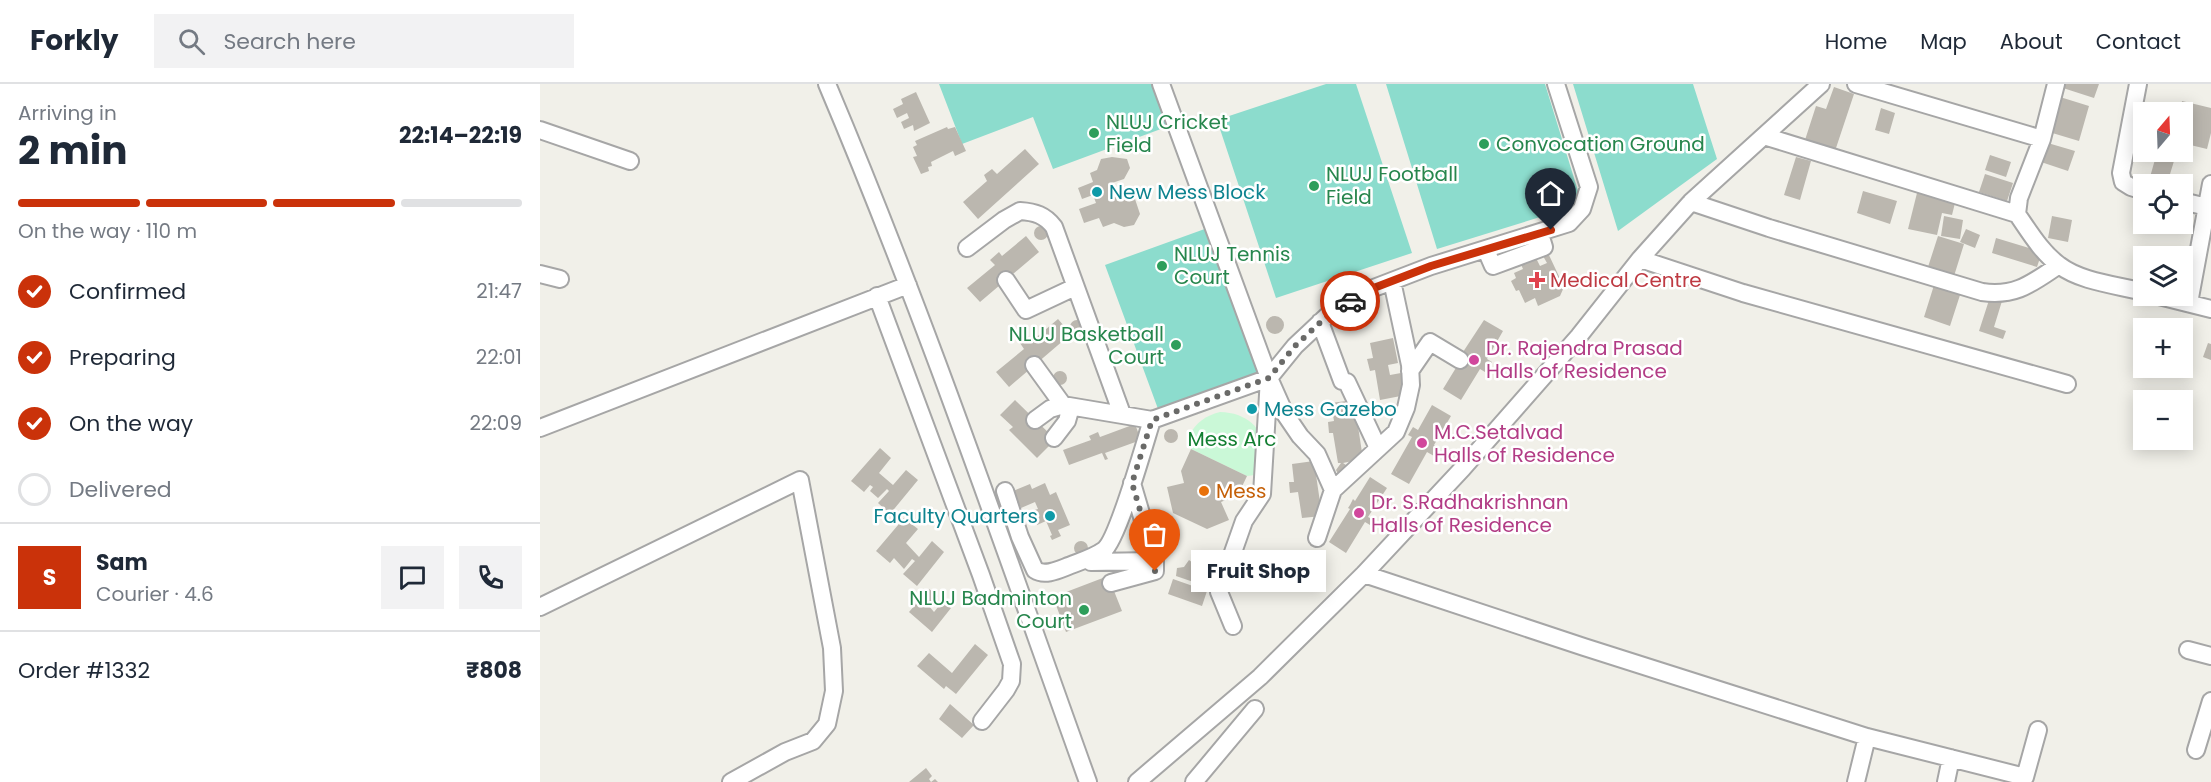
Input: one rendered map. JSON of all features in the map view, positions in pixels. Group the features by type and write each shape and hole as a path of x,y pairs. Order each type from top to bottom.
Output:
{"street":[{"path":"827,84 908,285 1088,782"},
{"path":"1161,84 1269,378 1285,414 1300,436 1317,454 1333,490"},
{"path":"1035,420 1050,409 1067,406 1152,420 1269,378 1295,346 1320,322 1366,291 1431,266 1540,234 1569,223 1582,209 1589,187 1556,84"},
{"path":"1137,782 1260,677 1364,574 1463,468 1579,336 1640,259 1691,202 1821,84"},
{"path":"1856,84 2042,139"},
{"path":"2017,214 2019,198 2042,139 2055,84"},
{"path":"2133,188 2123,182 2121,173 2138,84"},
{"path":"540,130 630,161"},
{"path":"1764,136 2017,214 2059,265 2084,277 2133,289"},
{"path":"2193,284 2209,208 2211,184"},
{"path":"1691,202 1982,292 1997,294 2014,292 2031,284 2059,265"},
{"path":"2193,204 2209,208"},
{"path":"967,248 1020,211 1042,215 1054,227 1122,414"},
{"path":"1640,259 1743,293 2067,384"},
{"path":"540,274 560,279"},
{"path":"1006,280 1026,310 1076,287"},
{"path":"1317,538 1333,490 1396,432 1406,408 1411,385 1410,371 1392,281"},
{"path":"540,428 908,285"},
{"path":"877,296 1012,664 1011,681 982,721"},
{"path":"2193,304 2211,309"},
{"path":"1320,322 1342,381 1347,382 1378,448"},
{"path":"1410,371 1430,342 1460,360"},
{"path":"1034,365 1067,406 1067,421 1054,438"},
{"path":"1233,626 1219,592 1244,521 1262,494 1269,378"},
{"path":"1005,491 1020,537 1035,570 1045,573 1089,558 1106,549 1132,483 1152,420"},
{"path":"540,607 800,480 832,648 834,691 827,724 813,741 785,752 731,782"},
{"path":"1111,583 1155,571 1155,561 1132,483"},
{"path":"1089,558 1091,562 1155,561"},
{"path":"1364,574 1573,644 1867,737 1951,758 2024,780 2038,730"},
{"path":"2188,650 2211,656"},
{"path":"2196,750 2211,701"},
{"path":"1194,782 1255,709"},
{"path":"1856,782 1867,737"},
{"path":"1946,782 1951,758"}],"green space":[{"name":"Mess Arc","path":"1220,412 1244,418 1258,432 1263,451 1255,475 1247,476 1191,449 1189,435 1195,426 1210,415"}],"shaded area":[{"name":"NLUJ Cricket Field","path":"939,84 1163,84 1177,123 1053,169 1033,117 962,144"},
{"name":"NLUJ Football Field","path":"1326,84 1356,84 1412,253 1276,298 1217,120"},
{"name":"Convocation Ground","path":"1386,84 1545,84 1582,204 1437,249"},
{"path":"1573,84 1693,84 1717,159 1618,231"},
{"path":"1213,226 1269,378 1161,417 1105,265"}],"building":[{"path":"2064,84 2099,84 2094,98 2063,88"},
{"path":"1834,87 1854,94 1835,151 1805,140 1816,106 1826,109"},
{"path":"916,92 930,123 914,131 913,125 904,129 901,122 909,118 907,113 897,118 893,109 903,104 901,99"},
{"path":"2060,97 2089,106 2079,141 2049,132"},
{"path":"2193,104 2211,108 2211,133 2207,149 2193,146"},
{"path":"1881,108 1895,113 1889,134 1875,130"},
{"path":"947,127 948,129 955,127 966,151 955,156 953,151 931,162 932,166 928,167 929,171 921,174 913,157 917,156 913,147 917,145 915,141"},
{"path":"2041,141 2075,151 2068,171 2035,160"},
{"path":"1025,149 1039,164 978,219 963,202 987,181 984,175 992,169 997,174"},
{"path":"1990,155 2011,162 2006,177 1985,170"},
{"name":"New Mess Block","path":"1112,157 1127,159 1130,168 1124,179 1112,183 1117,201 1135,199 1140,214 1134,225 1124,227 1114,223 1103,227 1099,218 1084,223 1079,209 1096,203 1093,195 1082,199 1078,188 1093,182 1090,173 1097,170 1101,159"},
{"path":"1796,157 1811,161 1800,200 1784,195"},
{"path":"2154,162 2174,162 2170,174 2151,174"},
{"path":"1985,174 2013,183 2007,201 1979,192"},
{"path":"1918,189 1956,199 1952,215 1942,213 1937,235 1908,229"},
{"path":"1863,191 1897,201 1890,224 1857,213"},
{"path":"1944,216 1963,220 1960,239 1941,236"},
{"path":"2052,216 2072,220 2068,242 2048,238"},
{"path":"1041,226 1046,228 1048,233 1046,238 1041,240 1036,238 1034,233 1036,228"},
{"path":"1966,229 1980,235 1975,248 1960,242"},
{"path":"1026,236 1039,252 980,302 967,288 995,265 990,260 999,252 1002,256"},
{"path":"1938,236 1964,244 1954,276 1928,267"},
{"path":"1996,238 2042,252 2037,267 1992,253"},
{"name":"Medical Centre","path":"1548,253 1564,287 1560,296 1538,306 1535,298 1525,303 1519,290 1516,291 1511,281 1516,278 1514,273 1523,269 1519,260 1534,254 1540,266 1547,263 1543,256"},
{"path":"1935,282 1961,292 1950,326 1924,317"},
{"path":"1990,297 2002,301 1994,327 2006,331 2003,339 1979,331"},
{"path":"1275,316 1281,319 1284,325 1281,331 1275,334 1269,331 1266,325 1269,319"},
{"path":"1058,319 1071,334 1009,387 996,372 1024,349 1020,343 1028,336 1032,341"},
{"path":"1077,320 1082,322 1084,327 1082,332 1077,334 1072,332 1070,327 1072,322"},
{"name":"Dr. Rajendra Prasad Halls of Residence","path":"1484,320 1503,331 1487,359 1492,362 1485,372 1480,369 1461,400 1443,389"},
{"path":"1393,338 1398,363 1388,365 1390,375 1401,373 1406,395 1380,400 1375,370 1370,371 1367,359 1373,358 1370,343"},
{"path":"2208,343 2211,344 2211,360 2203,357"},
{"path":"1060,371 1065,373 1067,378 1065,383 1060,385 1055,383 1053,378 1055,373"},
{"path":"1015,400 1054,438 1053,442 1037,458 1009,430 1013,427 1000,415"},
{"path":"1354,400 1363,459 1343,463 1349,467 1339,476 1336,470 1341,463 1338,463 1333,433 1329,433 1328,422 1334,421 1331,403"},
{"name":"Mess Gazebo","path":"1252,404 1256,405 1256,413 1252,414 1248,413 1247,409 1248,405"},
{"name":"M.C.Setalvad Halls of Residence","path":"1432,405 1451,416 1434,445 1438,448 1434,456 1427,452 1409,484 1391,474 1412,437 1408,435 1413,427 1418,430"},
{"path":"1135,424 1141,440 1105,453 1108,459 1105,460 1102,453 1069,465 1063,450 1091,440 1089,436 1098,432 1100,437"},
{"path":"1171,429 1176,431 1178,436 1176,441 1171,443 1166,441 1164,436 1166,431"},
{"path":"880,448 891,458 879,473 893,485 906,470 918,480 890,514 878,503 889,491 887,489 878,498 870,491 873,487 870,485 864,492 851,481"},
{"name":"Mess","path":"1191,449 1247,476 1238,495 1221,502 1229,520 1207,529 1173,513 1167,487 1184,483 1181,471"},
{"path":"1314,461 1322,516 1302,518 1298,492 1290,493 1289,482 1294,482 1292,464"},
{"name":"Dr. S.Radhakrishnan Halls of Residence","path":"1370,477 1387,488 1368,517 1374,520 1370,525 1365,522 1346,553 1329,542 1350,509 1348,508 1353,499 1355,501"},
{"name":"Faculty Quarters","path":"1045,483 1050,495 1056,492 1070,525 1058,530 1061,536 1052,540 1046,521 1037,525 1031,511 1038,509 1035,502 1021,508 1013,491 1030,484 1032,489"},
{"path":"904,518 918,529 906,543 919,557 932,541 944,552 917,586 903,574 915,561 912,559 904,569 894,558 890,563 876,551"},
{"path":"1081,541 1086,543 1088,548 1086,553 1081,555 1076,553 1074,548 1076,543"},
{"path":"1189,560 1193,563 1203,562 1203,566 1213,572 1210,577 1213,580 1208,587 1176,576 1177,568 1184,567"},
{"path":"1108,576 1122,611 1066,632 1053,597"},
{"path":"1173,579 1207,591 1202,606 1168,594"},
{"path":"929,589 938,596 929,606 934,612 943,601 951,608 932,632 909,612"},
{"path":"975,644 988,655 956,694 946,686 944,689 917,666 929,653 952,673"},
{"path":"950,704 974,725 962,738 939,719"},
{"path":"926,768 932,776 929,779 931,782 909,782"}],"way so far":[{"path":"1155,571 1155,561 1132,483 1152,420 1269,378 1295,346 1327,316 1350,301"}],"place":[{"name":"NLUJ Cricket Field","path":"1094,133"},
{"name":"Convocation Ground","path":"1484,144"},
{"name":"NLUJ Football Field","path":"1314,186"},
{"name":"New Mess Block","path":"1097,192"},
{"name":"NLUJ Tennis Court","path":"1162,266"},
{"name":"Medical Centre","path":"1537,280"},
{"name":"NLUJ Basketball Court","path":"1176,345"},
{"name":"Dr. Rajendra Prasad Halls of Residence","path":"1474,360"},
{"name":"Mess Gazebo","path":"1252,409"},
{"name":"M.C.Setalvad Halls of Residence","path":"1422,443"},
{"name":"Mess","path":"1204,491"},
{"name":"Dr. S.Radhakrishnan Halls of Residence","path":"1359,513"},
{"name":"Faculty Quarters","path":"1050,516"},
{"name":"Fruit Shop","path":"1155,571"},
{"name":"NLUJ Badminton Court","path":"1084,610"}],"route":[{"path":"1350,301 1366,291 1431,266 1551,230"}]}
